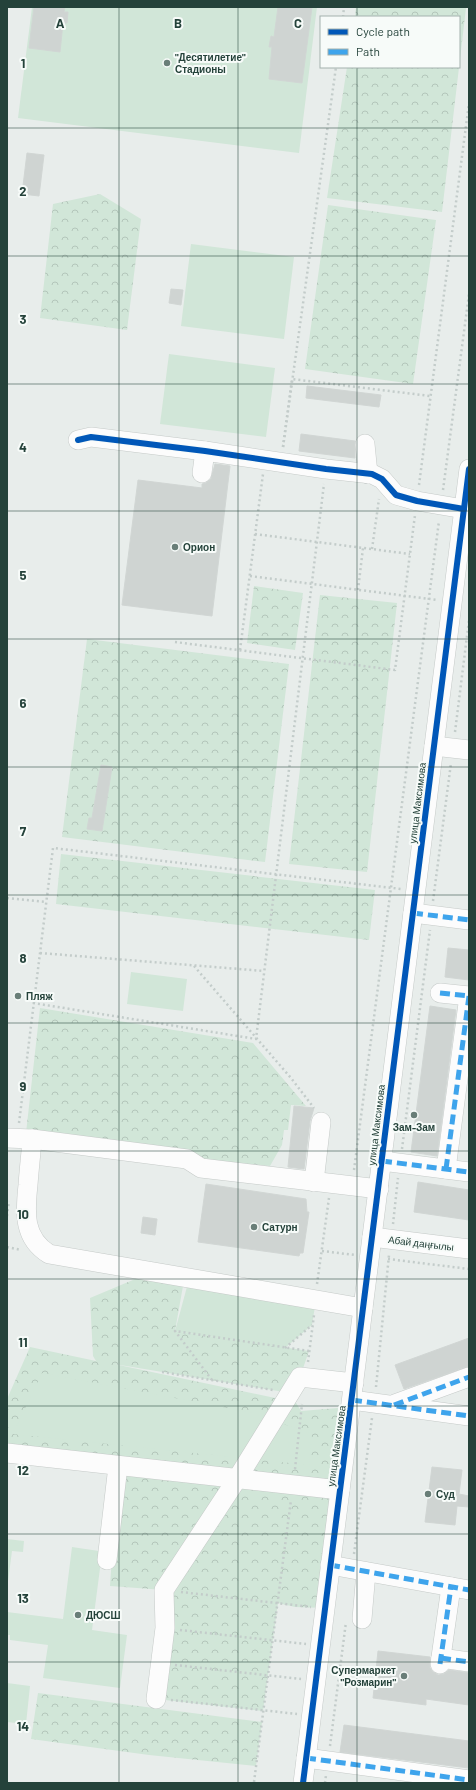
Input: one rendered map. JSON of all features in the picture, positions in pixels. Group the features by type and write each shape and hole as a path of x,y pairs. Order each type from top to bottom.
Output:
{"street":[{"path":"78,440 91,437 205,451 375,476"},
{"path":"365,444 375,476 396,495 416,501 441,505 466,505"},
{"path":"202,473 205,451"},
{"name":"улица Максимова","path":"303,1783 363,1308 379,1258 382,1238 378,1189 391,1162 413,913 452,602 462,581 469,468"},
{"path":"434,746 461,749"},
{"path":"413,913 469,920"},
{"path":"440,993 469,996 446,1169"},
{"path":"314,1182 322,1122"},
{"path":"363,1308 49,1254 42,1250 32,1238 26,1218 19,1138 187,1159 202,1168 378,1189"},
{"path":"391,1162 469,1172"},
{"name":"Абай даңғылы","path":"382,1238 469,1249"},
{"path":"156,1699 165,1628 164,1590 237,1479 300,1377 353,1392 384,1404 469,1416"},
{"path":"384,1404 469,1377"},
{"path":"7,1453 340,1490"},
{"path":"107,1560 118,1466"},
{"path":"330,1565 460,1589 440,1661 469,1662"},
{"path":"354,1617 359,1571"},
{"path":"306,1758 469,1780"}],"path":[{"path":"272,461 336,68"},
{"path":"175,642 395,670 469,102"},
{"path":"352,1186 469,294"},
{"path":"240,650 255,534 292,379 430,396"},
{"path":"256,1039 326,470"},
{"path":"372,550 375,476"},
{"path":"255,534 410,554"},
{"path":"358,590 363,548"},
{"path":"250,576 452,602"},
{"path":"359,1571 384,1404 379,1258 391,1162 461,749 469,620"},
{"path":"19,1138 33,1003 53,848 416,891"},
{"path":"7,898 46,902"},
{"path":"40,953 264,971"},
{"path":"193,965 291,1078 316,1111 322,1122"},
{"path":"33,1003 256,1039"},
{"path":"7,1216 10,1193"},
{"path":"322,1251 469,1269"},
{"path":"285,1348 312,1325"},
{"path":"212,1380 175,1331 309,1351"},
{"path":"162,1372 290,1393"},
{"path":"164,1590 295,1606 325,1608"},
{"path":"328,1761 354,1617"},
{"path":"165,1628 320,1645"},
{"path":"161,1663 316,1680"},
{"path":"156,1699 311,1716"}],"green space":[{"name":"\"Десятилетие\" Стадионы","path":"32,7 317,7 299,153 18,118"},
{"path":"356,7 466,8 460,59 460,16 355,16"},
{"path":"347,68 459,68 442,212 327,198"},
{"path":"100,194 141,219 127,330 40,318 53,204"},
{"path":"328,205 436,220 413,384 305,369"},
{"path":"191,244 294,257 284,339 181,326"},
{"path":"169,354 275,368 266,437 160,424"},
{"path":"254,586 303,593 295,650 247,643"},
{"path":"320,595 397,603 367,872 289,864"},
{"path":"87,639 289,664 265,862 62,837"},
{"path":"61,854 375,890 369,940 56,904"},
{"path":"131,972 187,979 183,1011 127,1004"},
{"path":"40,1008 253,1043 306,1106 291,1105 288,1130 284,1130 282,1145 270,1166 203,1160 26,1133"},
{"path":"140,1277 183,1286 175,1331 309,1351 300,1377 290,1393 301,1411 338,1408 333,1452 325,1608 295,1607 278,1603 263,1711 156,1699 164,1590 110,1586 118,1466 7,1453 7,1399 30,1347 96,1361 93,1356 90,1298","holes":["114,1364 290,1393 294,1402"]},
{"path":"188,1283 316,1300 312,1325 285,1348 175,1331"},
{"path":"42,1373 249,1412 312,1434 309,1465 13,1434"},
{"path":"7,1539 24,1541 23,1552 12,1551 7,1589"},
{"name":"ДЮСШ","path":"72,1547 99,1551 102,1553 92,1630 127,1635 120,1688 43,1678 48,1645 10,1640 10,1635 7,1635 7,1612 63,1619"},
{"path":"7,1683 30,1686 26,1724 7,1722"},
{"path":"38,1693 262,1722 256,1766 149,1755 31,1739"}],"building":[{"path":"34,7 65,7 64,12 68,12 67,23 63,23 60,52 29,48"},
{"path":"278,7 312,7 302,83 269,79 272,47 269,47 271,36 274,37"},
{"path":"27,153 44,155 39,196 22,194"},
{"path":"171,289 183,290 181,305 169,303"},
{"path":"307,386 381,395 379,407 306,398"},
{"path":"301,434 355,441 355,458 299,451"},
{"name":"Орион","path":"215,464 230,466 212,616 122,605 138,480 202,488 202,484 211,479"},
{"path":"101,765 112,767 102,831 87,829 89,818 92,818"},
{"path":"448,948 469,950 469,980 445,977"},
{"path":"430,1006 456,1010 437,1156 411,1152"},
{"path":"294,1106 314,1108 310,1121 304,1169 288,1167"},
{"path":"418,1182 469,1190 469,1220 414,1212"},
{"name":"Сатурн","path":"206,1184 306,1199 307,1212 309,1212 303,1253 300,1253 299,1256 198,1242"},
{"path":"143,1217 157,1219 155,1235 141,1233"},
{"path":"469,1338 469,1366 404,1389 395,1365"},
{"path":"432,1467 462,1470 459,1494 469,1496 469,1507 457,1506 455,1525 425,1522"},
{"name":"Супермаркет \"Розмарин\"","path":"378,1651 430,1657 430,1668 438,1675 444,1674 449,1670 469,1673 469,1705 426,1699 426,1705 373,1698"},
{"path":"344,1725 469,1741 469,1768 340,1752"}],"marked path":[{"path":"413,913 469,920"},
{"path":"440,993 469,996"},
{"path":"446,1169 469,996"},
{"path":"382,1161 469,1172"},
{"path":"394,1405 469,1377"},
{"path":"352,1400 469,1416"},
{"path":"330,1565 469,1590"},
{"path":"440,1664 451,1587"},
{"path":"441,1658 469,1662"},
{"path":"306,1758 469,1780"}],"cycle path":[{"path":"78,440 91,437 372,474 382,479 396,495 417,501 464,509"},
{"path":"303,1783 469,469"}],"place":[{"name":"\"Десятилетие\" Стадионы","path":"167,63"},
{"name":"Орион","path":"175,547"},
{"name":"Пляж","path":"18,996"},
{"name":"Зам-Зам","path":"414,1115"},
{"name":"Сатурн","path":"254,1227"},
{"name":"Суд","path":"428,1494"},
{"name":"ДЮСШ","path":"78,1615"},
{"name":"Супермаркет \"Розмарин\"","path":"404,1676"}]}
